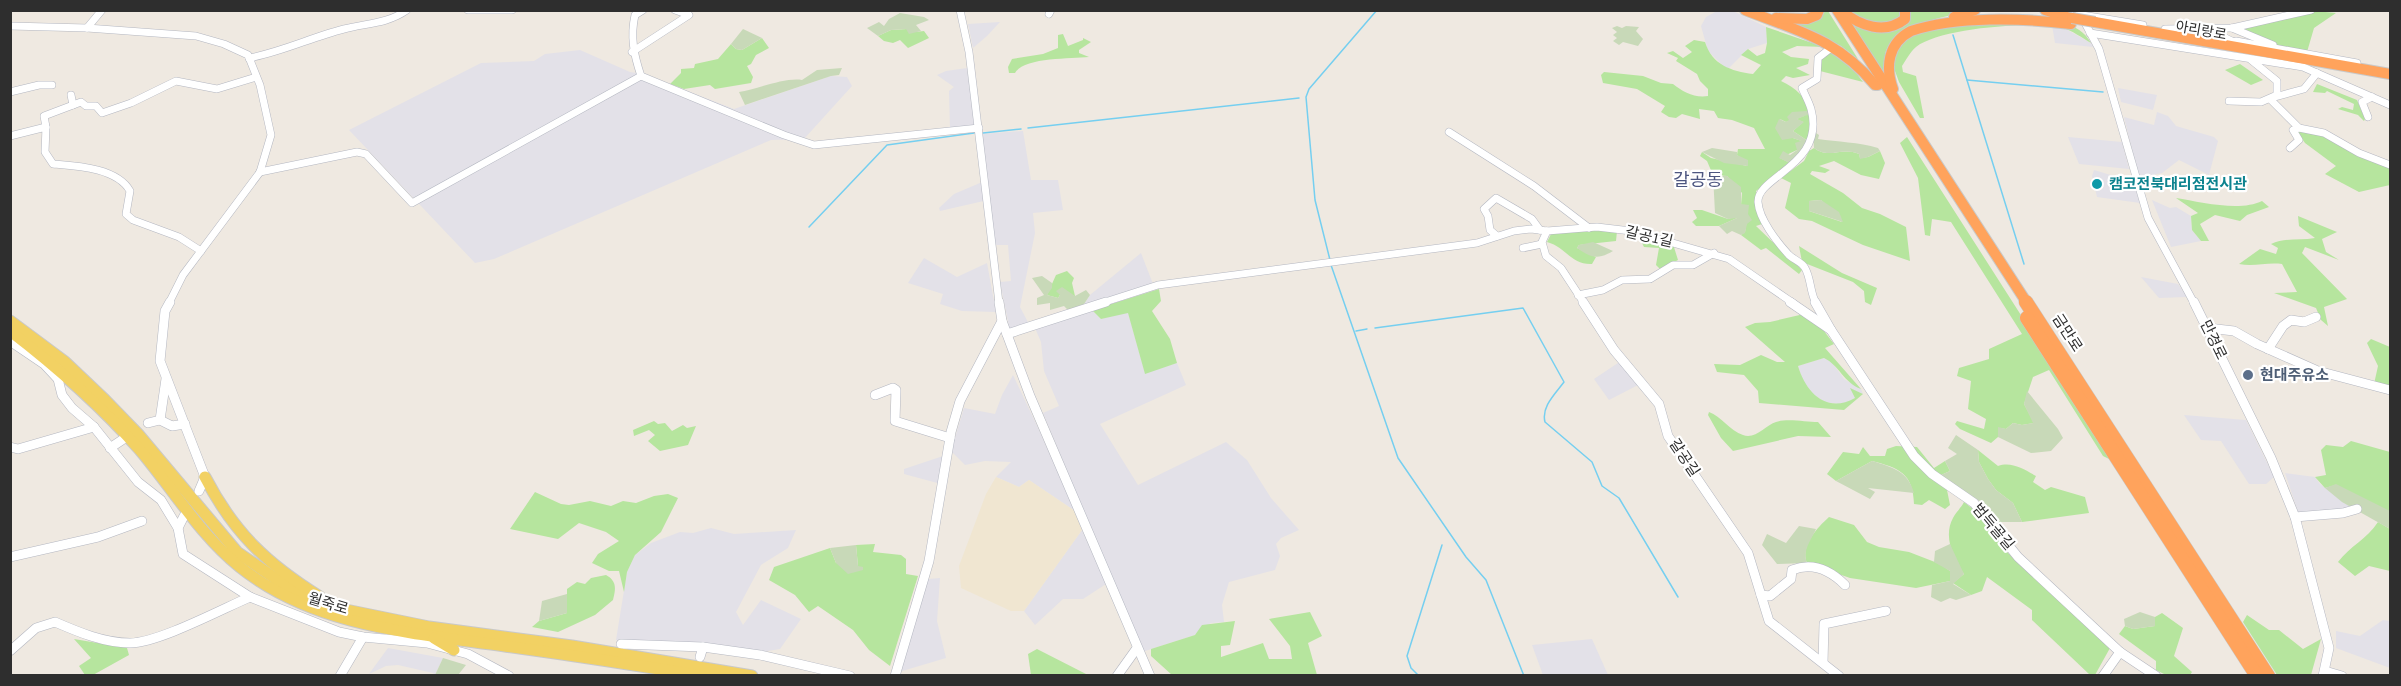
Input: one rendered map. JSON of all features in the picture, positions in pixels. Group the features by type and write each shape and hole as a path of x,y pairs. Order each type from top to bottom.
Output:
{"highway":[{"path":"1745,10 1821,39 1840,49 1860,65 1875,85 1878,85"},
{"path":"1757,10 1778,19 1793,20 1817,15 1819,10"},
{"name":"금만로","path":"1830,10 2257,675"},
{"name":"금만로","path":"1837,10 2268,675"},
{"path":"1842,10 1849,18 1860,23 1886,28 1902,23 1905,20 1905,10"},
{"path":"1898,104 1901,104 1890,83 1888,60 1894,42 1921,24 1975,10"},
{"name":"아리랑로","path":"2008,10 2075,18"},
{"name":"아리랑로","path":"2027,10 2075,18 2094,27 2391,76"},
{"path":"1908,32 1955,23 1996,20 2035,19 2071,24 2075,18 2045,10"}],"main road":[{"name":"월죽로","path":"10,321 65,362 105,400 138,434 237,552 298,594 341,609 429,627 572,646 752,675"},
{"name":"월죽로","path":"10,331 55,365 99,406 140,451 218,546 240,568 280,593 328,614 387,629 702,675"},
{"path":"205,477 216,501 247,544 282,574 341,609"},
{"path":"432,636 454,650"}],"street":[{"path":"87,28 102,10"},
{"path":"10,26 87,28 196,36 224,44 249,58 268,56 345,29 381,24 407,10"},
{"path":"469,11 512,10"},
{"path":"644,10 635,15 630,38 632,52 641,76 784,135 814,145 979,128"},
{"path":"675,10 689,15"},
{"path":"632,52 696,10"},
{"path":"2075,18 2171,31 2208,30 2232,28 2311,10"},
{"path":"963,11 1002,321 1030,396 1150,675"},
{"path":"2094,27 2250,60 2303,67 2391,105"},
{"name":"만경로","path":"2094,27 2148,218 2208,328 2271,459 2295,517 2329,648 2324,673"},
{"path":"2232,28 2282,50"},
{"path":"2208,30 2238,43 2391,69"},
{"name":"범득골길","path":"1831,48 1818,58 1817,79 1802,88 1813,111 1812,141 1798,162 1761,191 1758,202 1763,219 1787,253 1804,268 1812,296 1831,330 1914,456 1932,474 1974,503 2018,557 2120,652 2156,675"},
{"path":"2242,54 2277,81 2279,89 2273,98"},
{"path":"200,491 205,477 160,361 165,311 183,275 260,172 271,135 249,58"},
{"path":"2229,100 2243,103 2273,98 2304,89 2317,73"},
{"path":"260,172 357,152 366,154 412,202 641,76"},
{"path":"201,251 179,237 133,220 126,214 130,194 128,186 121,178 52,164 45,152 44,116 81,102 86,106 96,106 102,112 131,105 176,81 207,90 220,91 256,77"},
{"path":"10,92 39,85 52,85"},
{"path":"71,95 73,105"},
{"path":"2368,117 2362,102 2372,97"},
{"path":"2273,98 2299,128"},
{"path":"2317,130 2325,123"},
{"path":"10,136 46,128"},
{"path":"2290,148 2299,140 2293,130 2299,128 2317,130 2334,136 2360,154 2391,165"},
{"path":"1449,132 1533,186 1589,228"},
{"path":"1497,236 1490,230 1488,216 1484,209 1496,198 1532,219 1543,230 1542,244 1523,248"},
{"name":"갈공1길","path":"1007,334 1158,285 1445,248 1477,243 1514,231 1589,228 1631,231 1729,259 1831,330"},
{"name":"갈공길","path":"1542,244 1546,256 1561,268 1614,350 1659,404 1668,436 1748,553 1769,621 1839,675"},
{"path":"1578,295 1603,290 1622,280 1650,279 1673,265 1693,265 1714,253"},
{"path":"2268,349 2283,326 2291,320 2304,322 2316,317"},
{"path":"893,674 929,561 950,438 960,401 1002,321"},
{"path":"2208,328 2235,331 2268,349 2318,371 2391,390"},
{"path":"10,341 44,364 58,379 62,395 72,408 94,428 138,482 161,500 178,528 183,554 242,589 250,597 339,632 454,650 468,654 509,675"},
{"path":"160,420 166,376"},
{"path":"875,395 893,388 896,390 894,421 950,438"},
{"path":"148,423 160,420 172,426 184,424"},
{"path":"10,447 18,449 94,428"},
{"path":"110,448 122,440"},
{"path":"2295,517 2343,513 2357,509"},
{"path":"178,528 184,516"},
{"path":"10,557 98,537 142,521"},
{"path":"1761,594 1770,596 1791,579 1792,570 1798,567 1828,571 1845,585"},
{"path":"10,651 36,628 55,622 82,634 129,643 148,641 250,597"},
{"path":"1823,663 1824,624 1886,611"},
{"path":"340,675 363,637"},
{"path":"621,644 760,655 850,675"},
{"path":"1117,675 1137,648"},
{"path":"2103,675 2120,652"},
{"path":"2324,673 2342,675"}],"shaded area":[{"path":"1717,11 1733,11 1766,27 1767,43 1748,49 1727,70 1708,51 1701,26 1706,17"},
{"path":"1000,22 987,36 973,48 968,24"},
{"path":"2052,25 2064,28 2091,43 2093,47 2055,43"},
{"path":"580,50 630,72 643,74 734,109 831,76 847,77 852,86 804,139 771,140 494,259 475,263 349,130 481,63 534,61 545,54"},
{"path":"967,68 975,127 950,129 949,91 954,87 937,75 946,71"},
{"path":"2118,88 2157,95 2153,110 2121,102"},
{"path":"2157,112 2168,116 2176,126 2214,137 2218,141 2209,175 2179,160 2162,173 2139,178 2124,117 2154,125"},
{"path":"1023,131 1031,180 1058,180 1063,210 1033,213 1035,233 1020,307 1030,326 1010,331 1000,282 1011,281 1008,245 995,245 988,200 940,211 939,208 954,194 987,180 981,134"},
{"path":"2068,137 2122,142 2129,169 2079,164"},
{"path":"2094,170 2134,182 2140,203 2097,197 2092,176"},
{"path":"2152,200 2170,208 2176,207 2191,216 2192,230 2201,241 2171,247"},
{"path":"1141,253 1153,284 1082,307 1090,295"},
{"path":"924,258 957,277 987,263 996,312 962,311 940,304 943,294 908,283"},
{"path":"2141,277 2178,284 2187,297 2159,298"},
{"path":"1092,310 1101,319 1128,312 1145,373 1177,363 1186,385 1100,424 1138,485 1226,442 1247,460 1271,498 1299,530 1281,538 1276,544 1280,556 1275,570 1229,582 1222,605 1224,622 1211,623 1195,635 1142,652 1043,413 1059,406 1044,371 1041,342 1035,328"},
{"path":"1824,358 1831,361 1844,379 1861,389 1863,394 1851,389 1856,398 1844,405 1825,402 1813,394 1803,381 1798,366"},
{"path":"1621,361 1640,384 1609,400 1594,379"},
{"path":"1013,375 1075,511 1029,480 1019,487 996,477 1011,462 985,461 965,465 951,451 964,408 995,414"},
{"path":"2184,415 2246,420 2274,477 2266,484 2249,484 2221,441 2201,440"},
{"path":"943,456 941,484 904,474 904,469"},
{"path":"2285,473 2315,477 2320,484 2360,512 2300,518"},
{"path":"996,477 1019,487 1029,480 1075,511 1082,530 1024,611 1011,611 961,588 959,566 986,494"},
{"path":"711,528 734,534 796,530 788,548 761,565 736,612 743,625 761,600 801,619 780,649 762,652 616,640 627,572 635,555 651,543 680,532 693,533"},
{"path":"1082,530 1106,584 1083,599 1063,599 1035,625 1024,611"},
{"path":"940,578 937,621 946,658 899,672 928,579"},
{"path":"2383,620 2390,621 2390,668 2336,648 2336,631 2360,636"},
{"path":"1592,639 1608,675 1543,675 1532,645"},
{"path":"388,648 443,658 435,675 398,665 386,666 369,674"}],"green space":[{"path":"1820,11 1828,11 1858,59 1841,46 1786,21"},
{"path":"1845,11 1901,11 1903,17 1879,26"},
{"path":"1909,11 1968,11 1919,24 1897,36 1889,45 1885,56 1883,76 1846,15 1887,30"},
{"path":"2315,11 2336,13 2314,28 2307,52 2281,48 2238,29 2243,28 2245,21 2273,22"},
{"path":"900,13 929,20 916,25 921,31 909,34 906,29 891,30 878,36 867,28 879,22 884,26 889,19"},
{"path":"2032,21 2066,24 2080,30 2091,43 2066,29 2030,25 1965,31 1928,40 1914,49 1902,66 1903,72 1916,76 1924,118 1920,118 1899,82 1891,60 1907,36 1921,30 1951,26"},
{"path":"1617,26 1639,27 1636,31 1643,39 1638,46 1623,42 1619,45 1613,41 1617,38 1613,35 1617,32 1612,28"},
{"path":"1766,27 1824,47 1797,46 1782,52 1791,57 1809,59 1808,64 1796,68 1810,75 1793,78 1786,76 1781,81 1800,94 1809,107 1811,113 1808,141 1793,131 1803,122 1796,119 1810,114 1786,122 1780,119 1793,138 1802,141 1797,150 1780,158 1792,164 1756,191 1762,224 1756,226 1802,270 1799,274 1766,248 1761,250 1741,235 1745,232 1748,214 1741,205 1742,193 1727,176 1713,175 1707,161 1700,156 1702,152 1711,158 1747,166 1737,155 1738,149 1765,149 1754,128 1732,120 1718,118 1714,111 1699,109 1700,119 1682,114 1676,118 1669,117 1661,112 1665,106 1637,89 1603,83 1601,75 1604,72 1643,76 1661,83 1673,84 1693,95 1708,96 1708,89 1697,74 1676,61 1678,58 1667,53 1673,51 1683,58 1692,52 1685,46 1694,40 1705,42 1712,56 1723,66 1753,74 1761,65 1741,55 1748,49 1757,56 1765,53"},
{"path":"743,29 762,38 742,50 736,49 731,44"},
{"path":"907,29 915,32 924,31 929,38 908,48 900,40 893,43 884,41 878,36 891,30"},
{"path":"1063,34 1068,46 1083,38 1091,42 1079,50 1079,53 1089,57 1037,61 1020,68 1015,73 1009,73 1008,67 1012,59 1043,54 1058,48 1058,35"},
{"path":"762,38 769,48 756,55 751,64 747,66 753,77 751,83 715,89 710,85 684,89 670,84 681,73 681,69 694,68 695,64 718,59 731,44 736,49 742,50"},
{"path":"1831,52 1845,58 1863,82 1820,71 1822,58"},
{"path":"2240,64 2263,80 2251,85 2225,70"},
{"path":"842,68 839,75 745,105 739,92 780,82 802,80 817,70"},
{"path":"2317,84 2357,100 2364,121 2358,115 2338,109 2342,107 2353,110 2354,104 2327,91 2325,93 2313,92"},
{"path":"1792,112 1811,113 1797,119 1804,122 1793,131 1808,141 1792,164 1779,158 1783,151 1790,155 1797,150 1795,143 1801,141 1793,138 1782,140 1775,128 1779,119 1786,122"},
{"path":"2296,130 2314,130 2390,167 2390,185 2359,192 2325,174 2336,166 2305,143"},
{"path":"1813,131 1819,135 1818,139 1863,144 1878,148 1880,151 1860,159 1859,154 1853,152 1825,153 1814,148"},
{"path":"1907,137 2115,462 2103,456 2049,370 2033,377 2024,404 2034,423 2022,425 2013,423 2006,429 1998,428 1998,437 1991,443 1960,429 1955,424 1957,421 1984,429 1986,419 1968,409 1971,381 1957,376 1959,368 1989,359 1989,349 2022,334 1951,222 1932,219 1930,236 1925,235 1918,178 1900,143"},
{"path":"1712,148 1737,152 1737,155 1748,160 1748,166 1724,163 1702,152"},
{"path":"1814,148 1825,153 1847,151 1859,154 1860,158 1880,151 1885,163 1879,179 1861,175 1834,161 1819,166 1830,170 1825,173 1812,171 1810,174 1843,193 1862,208 1906,227 1910,261 1863,245 1812,221 1799,219 1785,208 1791,183 1781,178 1804,161 1809,151","holes":["1821,200 1842,222 1809,211 1809,201"]},
{"path":"1713,175 1727,176 1741,187 1741,204 1749,205 1748,214 1752,220 1747,224 1745,233 1741,235 1732,231 1727,234 1719,226 1737,218 1728,219 1715,213"},
{"path":"2176,198 2231,206 2243,206 2262,201 2269,207 2247,215 2240,221 2215,215 2200,224 2209,241 2201,241 2192,230 2191,216 2198,213"},
{"path":"1821,200 1839,212 1843,222 1809,211 1809,201"},
{"path":"1693,210 1702,210 1728,219 1737,218 1719,226 1696,226 1692,222 1697,218"},
{"path":"2298,216 2337,232 2322,239 2326,252 2339,260 2305,247 2302,253 2347,299 2324,307 2328,326 2321,320 2316,308 2274,293 2297,292 2282,264 2239,264 2260,249 2276,254 2278,248 2271,244 2276,242 2315,238 2299,226"},
{"path":"1597,229 1617,231 1616,241 1579,245 1577,248 1596,257 1592,264 1579,262 1554,244 1547,242 1552,232"},
{"path":"1644,236 1673,244 1678,260 1660,269 1656,265 1659,248 1644,247 1641,241"},
{"path":"1593,242 1613,251 1595,257 1577,248 1579,245"},
{"path":"1799,246 1842,273 1877,288 1871,305 1865,302 1864,291 1853,282 1802,262"},
{"path":"1067,271 1074,278 1072,283 1075,296 1060,295 1058,298 1047,295 1056,275"},
{"path":"1042,276 1052,283 1052,288 1047,295 1058,298 1060,295 1056,291 1062,287 1075,296 1086,290 1090,295 1082,307 1070,312 1064,306 1050,310 1050,303 1037,305 1037,298 1044,295 1032,278"},
{"path":"1159,289 1161,301 1152,311 1170,339 1177,363 1145,374 1128,313 1101,319 1092,310"},
{"path":"1804,314 1824,331 1834,344 1825,348 1861,389 1850,383 1834,365 1824,358 1798,366 1802,376 1812,392 1827,402 1835,404 1855,398 1850,388 1863,394 1844,410 1759,403 1758,391 1744,375 1717,372 1714,364 1740,365 1761,355 1777,362 1785,362 1745,327"},
{"path":"2371,339 2390,347 2390,388 2374,384 2378,366 2367,343"},
{"path":"2027,391 2063,438 2051,451 2031,453 1998,437 1998,427 2006,429 2013,423 2022,425 2033,423 2024,404"},
{"path":"1709,412 1738,433 1747,436 1752,436 1776,422 1791,420 1818,422 1831,437 1798,436 1733,451 1721,438 1708,415"},
{"path":"654,421 658,424 665,423 672,431 683,425 687,428 696,426 688,445 660,451 648,441 655,435 649,430 634,436 633,430"},
{"path":"1956,435 1978,450 1979,462 1988,479 1996,490 2013,503 2022,522 1995,522 1985,504 1940,478 1941,475 1950,471 1945,461 1957,454 1948,448"},
{"path":"2351,441 2390,452 2390,512 2336,485 2325,488 2315,477 2326,475 2321,450 2326,445 2343,447"},
{"path":"1896,446 1917,447 1934,468 1945,461 1950,471 1941,475 1938,482 1947,490 1950,505 1945,509 1929,500 1922,505 1914,504 1911,485 1903,474 1890,466 1872,461 1836,481 1827,474 1843,452 1859,454 1863,447 1870,456 1885,456 1887,449"},
{"path":"1978,450 1998,466 2013,465 2036,476 2033,482 2045,490 2051,487 2085,497 2089,513 2022,522 2013,503 1996,490 1988,479 1979,462"},
{"path":"1872,461 1898,471 1908,480 1914,493 1868,488 1875,492 1870,499 1836,481"},
{"path":"2336,484 2390,511 2390,529 2342,502 2325,488"},
{"path":"535,492 561,504 569,505 590,501 611,506 623,501 636,503 654,496 668,494 678,498 661,532 635,555 627,572 624,592 619,571 609,571 592,563 598,554 619,541 606,532 579,523 558,539 510,529"},
{"path":"1964,502 1978,513 2008,553 2110,648 2095,675 2090,675 2032,620 2032,610 1987,577 1982,591 1971,595 1953,583 1964,574 1953,554 1949,532 1953,518"},
{"path":"1829,517 1854,525 1867,542 1879,547 1909,552 1940,564 1950,571 1950,581 1916,588 1850,578 1807,563 1805,557 1808,544 1815,532"},
{"path":"2378,522 2390,529 2390,571 2369,566 2355,576 2338,562"},
{"path":"1799,526 1816,529 1806,550 1807,563 1777,564 1762,545 1767,534 1786,543"},
{"path":"875,544 873,552 901,555 906,559 906,574 918,576 890,666 869,650 853,630 818,606 809,612 795,595 769,580 774,567 830,548 836,563 858,566 856,545"},
{"path":"1950,544 1964,574 1953,584 1971,595 1956,600 1950,598 1941,602 1931,597 1932,585 1950,581 1950,571 1934,562 1935,551"},
{"path":"856,545 858,566 863,567 863,570 848,574 836,563 830,548"},
{"path":"606,575 615,586 613,600 595,615 558,632 532,627 539,621 567,613 567,589 577,582 585,584 591,578"},
{"path":"567,594 567,613 539,621 542,601"},
{"path":"1310,612 1322,636 1308,643 1317,675 1172,675 1151,656 1151,649 1195,635 1202,625 1235,621 1230,645 1221,646 1221,657 1263,643 1269,659 1292,659 1290,646 1269,619"},
{"path":"2140,612 2155,617 2155,626 2133,629 2125,626 2124,619"},
{"path":"2162,613 2183,628 2174,656 2192,672 2190,675 2166,675 2156,670 2156,661 2119,634 2125,626 2133,629 2155,626 2155,617"},
{"path":"2247,615 2269,630 2279,630 2303,649 2321,639 2311,675 2277,675 2243,622"},
{"path":"74,639 127,648 129,655 93,675 85,675 79,666 91,658"},
{"path":"1037,649 1088,675 1031,675 1028,654"},
{"path":"443,658 466,665 458,675 435,675"}],"waterway":[{"path":"1330,260 1315,200 1306,97 1309,89 1377,10"},
{"path":"1953,35 2024,264"},
{"path":"1967,80 2103,92"},
{"path":"1028,128 1299,98"},
{"path":"983,133 1021,129"},
{"path":"809,227 887,145 974,133"},
{"path":"1331,265 1398,458 1466,557 1486,580 1524,676"},
{"path":"1375,328 1523,308 1564,382 1547,406 1545,422 1592,462 1602,486 1619,498 1678,597"},
{"path":"1356,331 1367,329"},
{"path":"1419,676 1411,668 1407,656 1442,545"}],"place":[{"name":"캠코전북대리점전시관","path":"2097,184"},
{"name":"현대주유소","path":"2248,375"}],"district":[{"name":"갈공동","path":"1698,180"}]}
